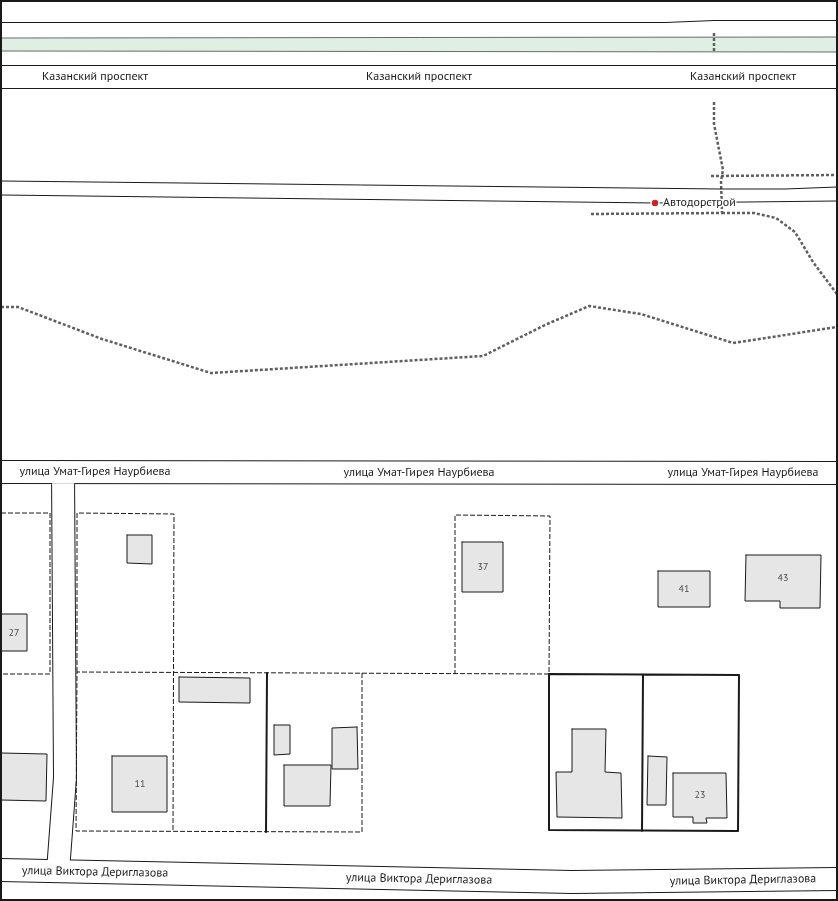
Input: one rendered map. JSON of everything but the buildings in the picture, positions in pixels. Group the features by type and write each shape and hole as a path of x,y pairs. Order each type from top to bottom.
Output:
{"main road":[{"path":"1,11 37,6 657,6 714,9 781,5 837,10"},
{"name":"Казанский проспект","path":"1,77 837,77"},
{"name":"улица Умат-Гирея Наурбиева","path":"1,472 837,473"},
{"path":"58,871 65,778 63,472"},
{"name":"улица Виктора Дериглазова","path":"1,870 572,882 837,879"}],"path":[{"path":"711,176 837,175"},
{"path":"721,181 722,212"},
{"path":"591,214 722,212 754,213 776,218 795,232 813,262 837,294"},
{"path":"1,307 18,307 102,339 211,373 482,356 545,325 589,306 641,314 733,343 837,327"}],"green space":[{"path":"837,37 837,52 1,51 1,38"}],"tram line":[{"path":"1,181 721,189 837,187"},
{"path":"1,195 655,203 837,201"}],"fence":[{"path":"1,513 50,513 50,674 1,674"},
{"path":"77,672 77,513 174,514 173,831"},
{"path":"362,673 362,832 76,831 77,672 549,674 550,516 455,515 455,674"}],"wall":[{"path":"266,832 267,673"},
{"path":"549,674 739,675 738,831 549,830 549,674"},
{"path":"642,831 643,675"}],"place":[{"name":"Автодорстрой","path":"655,203"}]}
